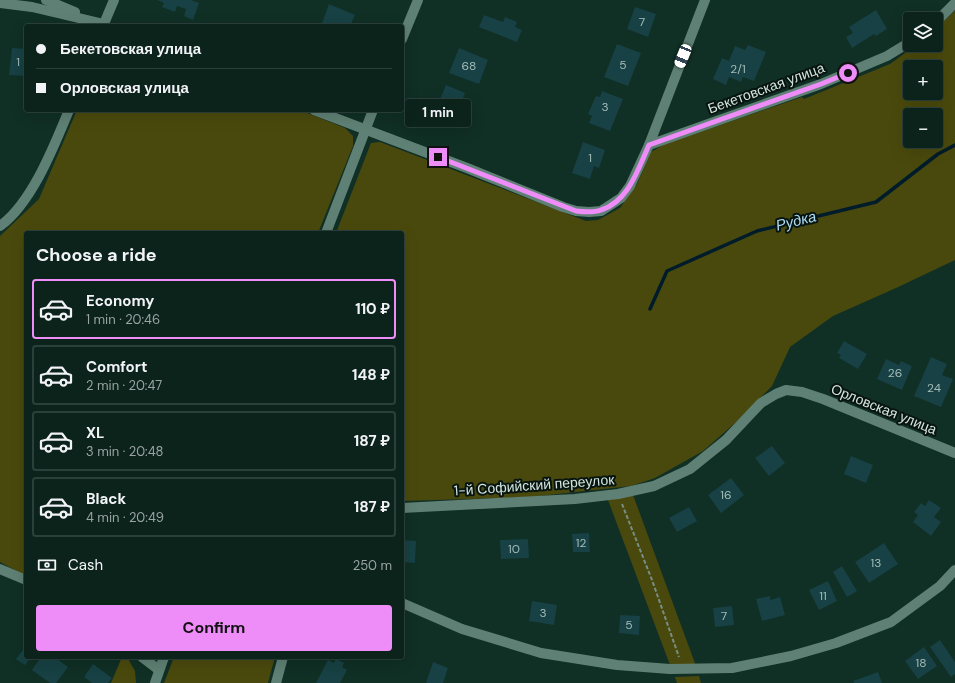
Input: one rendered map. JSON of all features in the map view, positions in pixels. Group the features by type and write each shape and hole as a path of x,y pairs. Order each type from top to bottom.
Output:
{"street":[{"path":"46,0 103,24"},
{"path":"105,24 114,0"},
{"path":"404,34 418,0"},
{"path":"319,112 467,168 563,207 576,211 601,211 621,198 630,186 649,145 705,0"},
{"path":"0,3 32,7 101,24"},
{"path":"943,15 955,3"},
{"name":"Бекетовская улица","path":"649,145 821,84 887,56 903,46"},
{"path":"0,226 9,220 28,194 47,160 68,112"},
{"path":"327,231 372,112"},
{"name":"1-й Софийский переулок","path":"404,508 576,499 618,494 654,486 690,469 726,440 761,403 786,390 802,392"},
{"name":"Орловская улица","path":"802,392 955,453"},
{"path":"0,569 24,579"},
{"path":"404,604 462,629 541,653 616,665 670,670 732,668 791,656 836,643 891,622 940,586 955,570"},
{"path":"145,659 160,670"},
{"path":"155,683 163,659"},
{"path":"276,683 282,659"}],"path":[{"path":"618,494 652,580 684,669"}],"shaded area":[{"path":"955,11 955,260 833,316 790,347 772,386 735,423 703,451 655,478 631,486 530,497 404,501 404,231 337,231 371,143 380,142 586,221 598,220 620,208 637,184 651,152 663,145 802,97 804,99 890,64 906,52 943,52 943,22"},
{"path":"76,112 305,112 345,128 353,136 353,146 319,231 24,231 24,575 0,562 0,236 39,199"},
{"path":"633,495 696,666 670,665 608,500"},
{"path":"121,659 128,659 135,671 136,683 111,683"},
{"path":"173,659 274,659 268,683 164,683"},
{"path":"699,676 701,683 677,683 675,677"}],"building":[{"path":"157,0 191,0 199,3 193,20 184,16 186,9 177,6 175,12 162,7 164,3"},
{"path":"329,4 355,15 351,24 322,24"},
{"path":"635,7 656,14 648,37 627,29"},
{"path":"876,10 887,29 876,36 874,34 852,48 846,37 853,33 849,27"},
{"path":"484,15 503,22 505,17 517,22 515,27 522,30 517,42 479,27"},
{"path":"617,44 641,53 628,86 604,77"},
{"path":"748,45 766,52 754,81 743,77 741,82 729,77 726,85 713,79 722,58 729,61 735,46 745,50"},
{"path":"12,48 24,49 24,76 9,75"},
{"path":"459,48 488,60 479,84 449,73"},
{"path":"446,85 465,93 459,109 439,102"},
{"path":"602,91 623,99 610,131 589,123 592,116 588,114 596,96 600,97"},
{"path":"583,142 605,150 599,168 594,166 590,179 572,173"},
{"path":"844,341 867,354 858,369 839,358 841,355 837,353"},
{"path":"931,357 947,364 942,375 953,379 941,407 914,396"},
{"path":"886,359 899,365 901,361 912,366 902,390 877,379"},
{"path":"772,446 785,463 769,476 755,458"},
{"path":"851,456 873,465 866,483 844,474"},
{"path":"731,478 744,495 721,513 708,495"},
{"path":"929,500 941,508 934,517 941,522 931,536 913,522 918,515 914,512 921,503 925,506"},
{"path":"689,507 697,521 677,532 669,518"},
{"path":"589,533 590,552 573,552 572,534"},
{"path":"528,539 529,558 501,559 500,540"},
{"path":"404,540 416,541 415,563 404,562"},
{"path":"884,543 898,564 869,583 855,562"},
{"path":"842,566 857,591 847,597 833,572"},
{"path":"828,581 837,601 819,610 809,590"},
{"path":"770,596 770,600 780,597 785,615 762,621 756,599"},
{"path":"532,601 557,605 554,625 529,621"},
{"path":"732,606 734,625 715,627 713,608"},
{"path":"620,615 640,616 639,635 619,633"},
{"path":"940,640 955,662 955,674 951,677 930,647"},
{"path":"924,647 937,666 918,679 905,661"},
{"path":"24,649 24,659 30,659 25,665 16,659"},
{"path":"40,659 57,659 68,667 56,683 50,683 32,670"},
{"path":"336,659 344,663 342,667 347,670 340,683 316,683 328,660 334,663"},
{"path":"433,662 448,668 443,683 426,683"},
{"path":"93,664 112,678 108,683 92,683 84,677"},
{"path":"878,672 882,683 854,683 853,681"}],"waterway":[{"name":"Рудка","path":"650,309 667,271 757,231 876,202 938,154 955,145"}],"route":[{"path":"438,157 563,207 576,211 601,211 621,198 630,186 649,145 848,73"}]}
